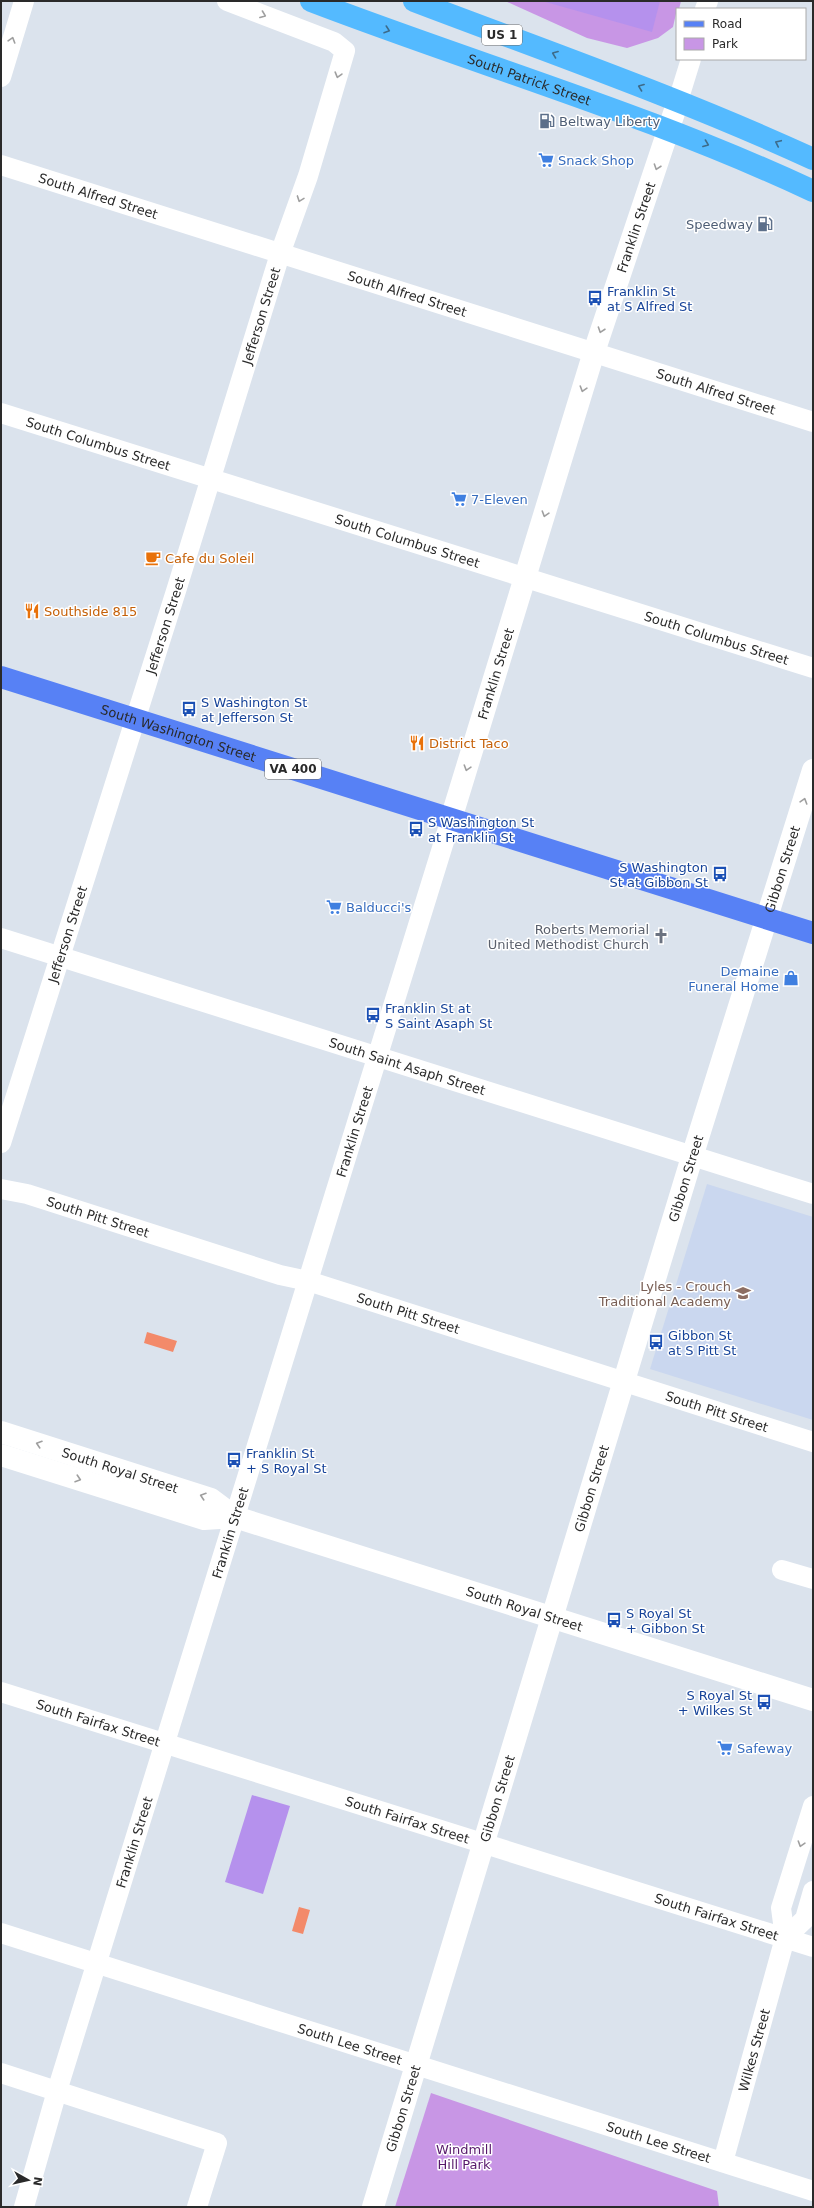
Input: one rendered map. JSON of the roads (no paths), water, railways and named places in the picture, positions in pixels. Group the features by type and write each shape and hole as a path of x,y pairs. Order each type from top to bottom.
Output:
{"highway":[{"name":"South Patrick Street","path":"311,1 669,130 744,159 813,191"},
{"name":"US 1","path":"414,1 678,101 753,131 813,159"}],"main road":[{"name":"Franklin Street","path":"451,819 594,352 678,101"},
{"name":"South Washington Street","path":"1,677 813,933"},
{"name":"Gibbon Street","path":"373,2207 623,1382 813,770"},
{"name":"South Royal Street","path":"1,1432 211,1499 235,1517 813,1700"},
{"name":"South Royal Street","path":"1,1455 204,1519 235,1517"}],"street":[{"path":"1,77 24,1"},
{"name":"Jefferson Street","path":"1,1143 136,719 280,254 308,176 345,51 334,42 227,1"},
{"name":"Franklin Street","path":"678,101 691,60"},
{"name":"South Alfred Street","path":"1,166 813,422"},
{"name":"South Columbus Street","path":"1,413 210,480 813,668"},
{"name":"Franklin Street","path":"24,2207 57,2091 451,819"},
{"name":"South Saint Asaph Street","path":"1,938 60,955 692,1157 813,1194"},
{"name":"South Pitt Street","path":"1,1189 27,1194 280,1275 308,1281 813,1442"},
{"path":"782,1570 813,1579"},
{"name":"South Fairfax Street","path":"1,1692 813,1947"},
{"name":"Wilkes Street","path":"723,2162 785,1938 781,1908 813,1806"},
{"path":"785,1938 805,1919 813,1891"},
{"name":"South Lee Street","path":"1,1933 813,2191"},
{"path":"1,2073 217,2143 197,2207"}],"place":[{"name":"Beltway Liberty","path":"547,121"},
{"name":"Snack Shop","path":"546,160"},
{"name":"Speedway","path":"765,224"},
{"name":"Franklin St at S Alfred St","path":"595,298"},
{"name":"7-Eleven","path":"459,499"},
{"name":"Cafe du Soleil","path":"153,558"},
{"name":"Southside 815","path":"32,611"},
{"name":"S Washington St at Jefferson St","path":"189,709"},
{"name":"District Taco","path":"417,743"},
{"name":"S Washington St at Franklin St","path":"416,829"},
{"name":"S Washington St at Gibbon St","path":"720,874"},
{"name":"Balducci's","path":"334,907"},
{"name":"Roberts Memorial United Methodist Church","path":"661,936"},
{"name":"Demaine Funeral Home","path":"791,978"},
{"name":"Franklin St at S Saint Asaph St","path":"373,1015"},
{"name":"Lyles - Crouch Traditional Academy","path":"743,1293"},
{"name":"Gibbon St at S Pitt St","path":"656,1342"},
{"name":"Franklin St + S Royal St","path":"234,1460"},
{"name":"S Royal St + Gibbon St","path":"614,1620"},
{"name":"S Royal St + Wilkes St","path":"764,1702"},
{"name":"Safeway","path":"725,1748"}],"park label":[{"name":"Windmill Hill Park","path":"464,2156"}]}
